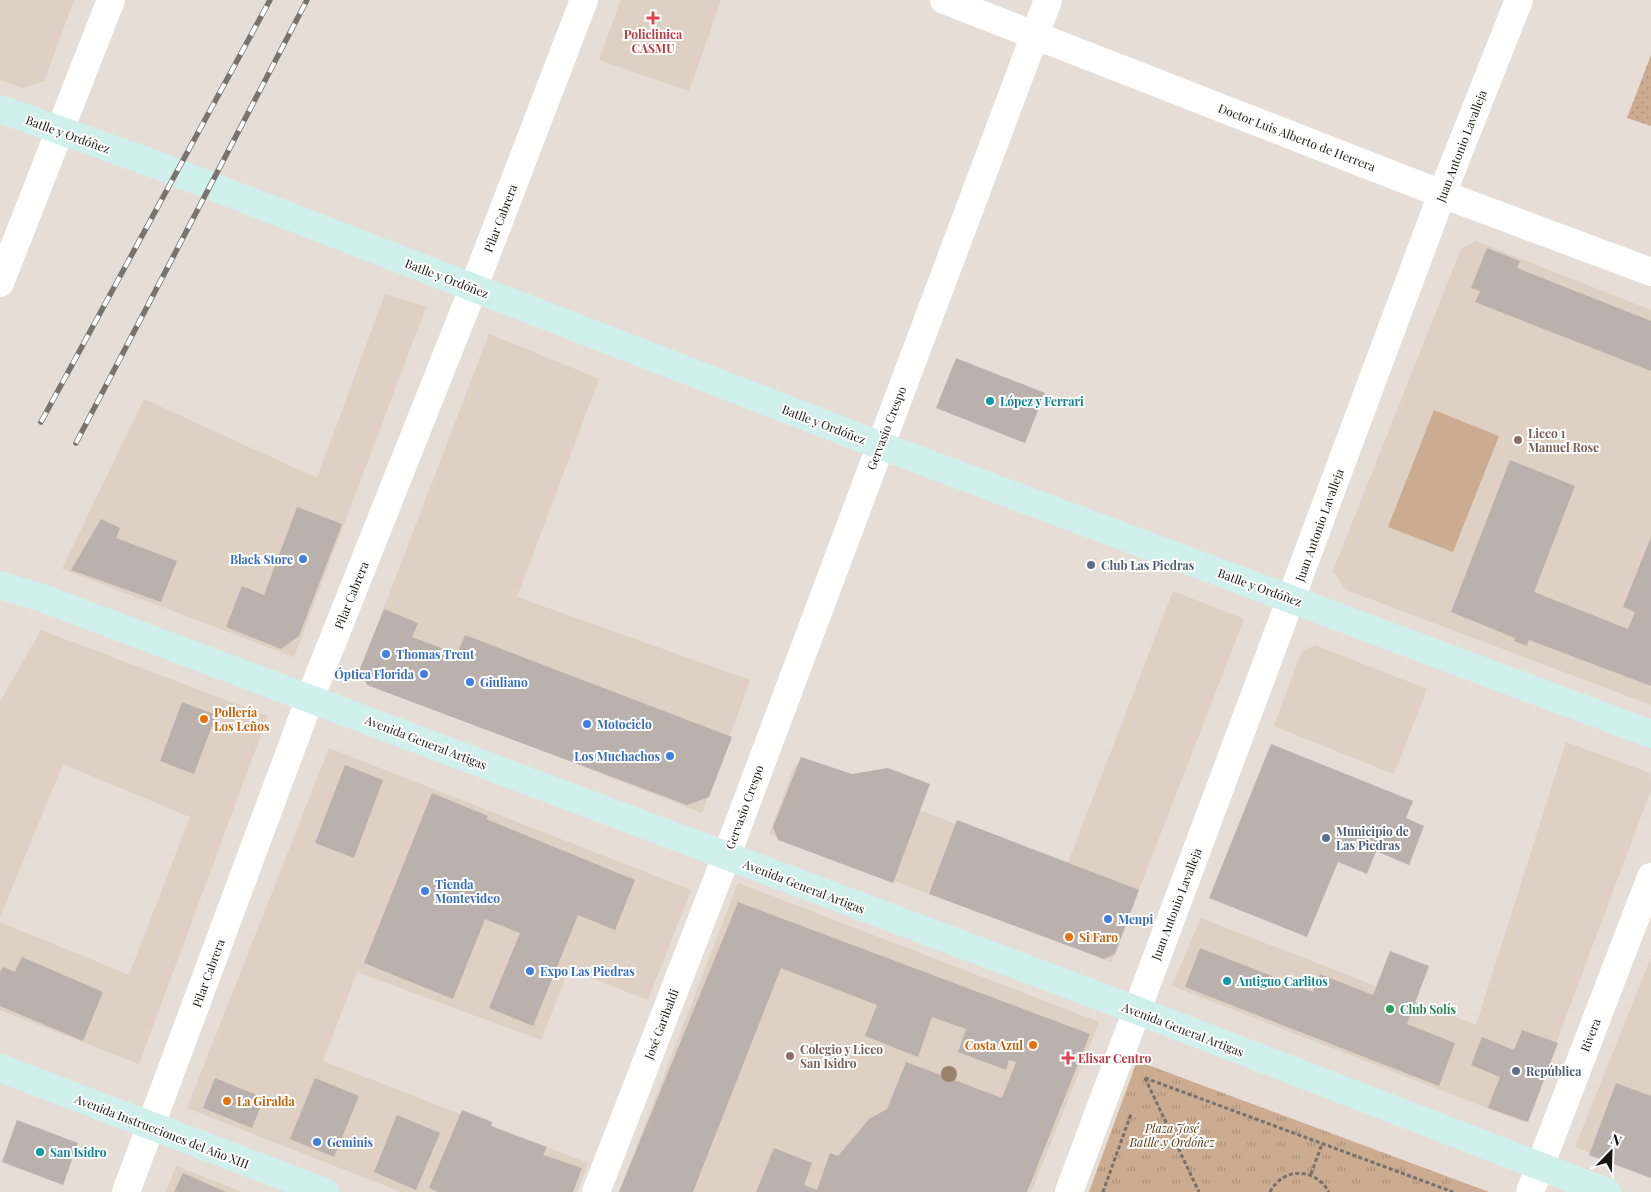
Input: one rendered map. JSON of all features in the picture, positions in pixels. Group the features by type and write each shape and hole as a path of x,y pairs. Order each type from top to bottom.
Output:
{"street":[{"path":"0,283 58,131 111,0"},
{"name":"Pilar Cabrera","path":"126,1192 310,698 473,289 584,0"},
{"name":"Doctor Luis Alberto de Herrera","path":"944,0 1442,194 1651,272"},
{"name":"Gervasio Crespo","path":"726,857 879,445 1048,0"},
{"name":"Juan Antonio Lavalleja","path":"1069,1192 1442,194 1519,0"},
{"name":"Batlle y Ordóñez","path":"0,109 157,165 879,445 1651,734"},
{"name":"Avenida General Artigas","path":"0,585 52,601 310,698 726,857 1136,1010 1607,1192"},
{"name":"José Garibaldi","path":"596,1192 726,857"},
{"name":"Rivera","path":"1530,1192 1651,877"},
{"name":"Avenida Instrucciones del Año XIII","path":"0,1068 325,1192"}],"path":[{"path":"1141,1086 1145,1078"},
{"path":"1145,1078 1453,1192"},
{"path":"1145,1078 1199,1192"},
{"path":"1102,1192 1132,1113"},
{"path":"1311,1174 1322,1144"},
{"path":"1270,1192 1279,1180 1295,1173 1311,1174 1319,1179 1329,1192"}],"shaded area":[{"path":"0,0 74,0 44,81 23,88 0,80"},
{"path":"621,0 721,0 689,91 599,60"},
{"name":"Liceo 1 Manuel Rose","path":"1476,241 1651,310 1651,705 1346,590 1333,571 1461,249"},
{"path":"385,294 426,307 294,657 62,569 144,399 317,478"},
{"path":"489,334 599,379 517,597 750,680 702,813 357,678"},
{"path":"1173,591 1244,619 1111,962 769,834 795,764 1067,865"},
{"path":"41,630 268,716 139,1064 0,1010 0,922 129,975 190,817 63,764 0,917 0,702"},
{"path":"1315,645 1427,689 1394,774 1274,726 1301,653"},
{"path":"1566,742 1650,773 1651,790 1526,1123 1172,986 1201,918 1476,1025"},
{"path":"329,748 691,890 648,1000 569,969 541,1040 357,972 323,1061 588,1163 577,1192 401,1192 187,1108"},
{"path":"738,883 1099,1022 1031,1192 619,1192"},
{"path":"1651,958 1651,1176 1575,1147"},
{"path":"176,1166 242,1192 166,1192"}],"green space":[{"path":"1651,55 1651,126 1627,118"},
{"path":"1434,410 1499,436 1453,552 1388,527"},
{"name":"Plaza José Batlle y Ordóñez","path":"1137,1061 1489,1192 1089,1192"}],"building":[{"path":"1487,248 1520,261 1517,268 1651,321 1651,371 1475,302 1480,291 1471,288"},
{"name":"López y Ferrari","path":"956,358 1045,393 1025,443 936,408"},
{"path":"1510,460 1575,486 1534,592 1628,629 1635,612 1623,607 1651,537 1651,686 1529,640 1527,646 1514,641 1515,638 1451,612"},
{"name":"Black Store","path":"297,507 342,524 299,636 281,649 226,627 242,586 264,595"},
{"path":"101,519 120,528 116,538 177,561 161,602 71,570"},
{"path":"384,609 418,623 412,637 457,654 465,635 732,737 709,797 687,805 367,685 359,671"},
{"path":"182,702 216,715 194,774 160,761"},
{"name":"Municipio de Las Piedras","path":"1271,744 1413,801 1406,818 1424,826 1409,865 1376,851 1367,874 1338,862 1307,937 1209,898"},
{"path":"801,757 852,774 888,768 930,784 893,883 778,840 773,827"},
{"path":"345,765 383,780 354,858 315,843"},
{"path":"432,793 488,816 486,819 635,880 615,930 578,915 533,1026 489,1008 520,933 485,919 453,999 364,963"},
{"path":"957,820 1139,890 1115,954 1104,959 929,894"},
{"path":"738,902 1090,1034 1027,1192 756,1192 774,1148 812,1163 804,1185 817,1190 830,1153 838,1156 869,1119 887,1109 906,1062 1002,1098 1016,1062 1009,1060 1006,1070 958,1052 966,1029 932,1017 918,1057 865,1036 877,1005 781,968 693,1192 619,1192"},
{"path":"1200,948 1313,992 1320,974 1373,995 1390,951 1429,966 1407,1024 1455,1043 1439,1086 1185,987"},
{"path":"22,957 103,992 83,1041 0,1006 0,972 3,967 15,972"},
{"name":"República","path":"1522,1030 1558,1043 1528,1122 1488,1108 1500,1077 1471,1065 1482,1037 1514,1050"},
{"path":"215,1078 264,1098 252,1128 203,1108"},
{"path":"315,1078 359,1096 334,1157 290,1139"},
{"path":"1616,1083 1651,1096 1651,1178 1589,1155"},
{"path":"462,1110 492,1122 491,1126 547,1147 543,1155 582,1168 573,1192 438,1192 429,1188"},
{"path":"397,1115 440,1133 416,1190 374,1172"},
{"name":"San Isidro","path":"17,1120 78,1143 63,1185 2,1162"},
{"path":"183,1173 226,1192 174,1192"}],"railway":[{"path":"41,422 270,0"},
{"path":"76,443 307,0"}],"place":[{"name":"Policlinica CASMU","path":"653,18"},
{"name":"López y Ferrari","path":"990,401"},
{"name":"Liceo 1 Manuel Rose","path":"1518,440"},
{"name":"Black Store","path":"303,559"},
{"name":"Club Las Piedras","path":"1091,565"},
{"name":"Thomas Trent","path":"386,654"},
{"name":"Óptica Florida","path":"424,674"},
{"name":"Giuliano","path":"470,682"},
{"name":"Pollería Los Leños","path":"204,719"},
{"name":"Motociclo","path":"587,724"},
{"name":"Los Muchachos","path":"670,756"},
{"name":"Municipio de Las Piedras","path":"1326,838"},
{"name":"Tienda Montevideo","path":"425,891"},
{"name":"Menpi","path":"1108,919"},
{"name":"Si Faro","path":"1069,937"},
{"name":"Expo Las Piedras","path":"530,971"},
{"name":"Antiguo Carlitos","path":"1227,981"},
{"name":"Club Solís","path":"1390,1009"},
{"name":"Costa Azul","path":"1033,1045"},
{"name":"Colegio y Liceo San Isidro","path":"790,1056"},
{"name":"Elisar Centro","path":"1068,1058"},
{"name":"República","path":"1516,1071"},
{"name":"La Giralda","path":"227,1101"},
{"name":"Geminis","path":"317,1142"},
{"name":"San Isidro","path":"40,1152"}]}
